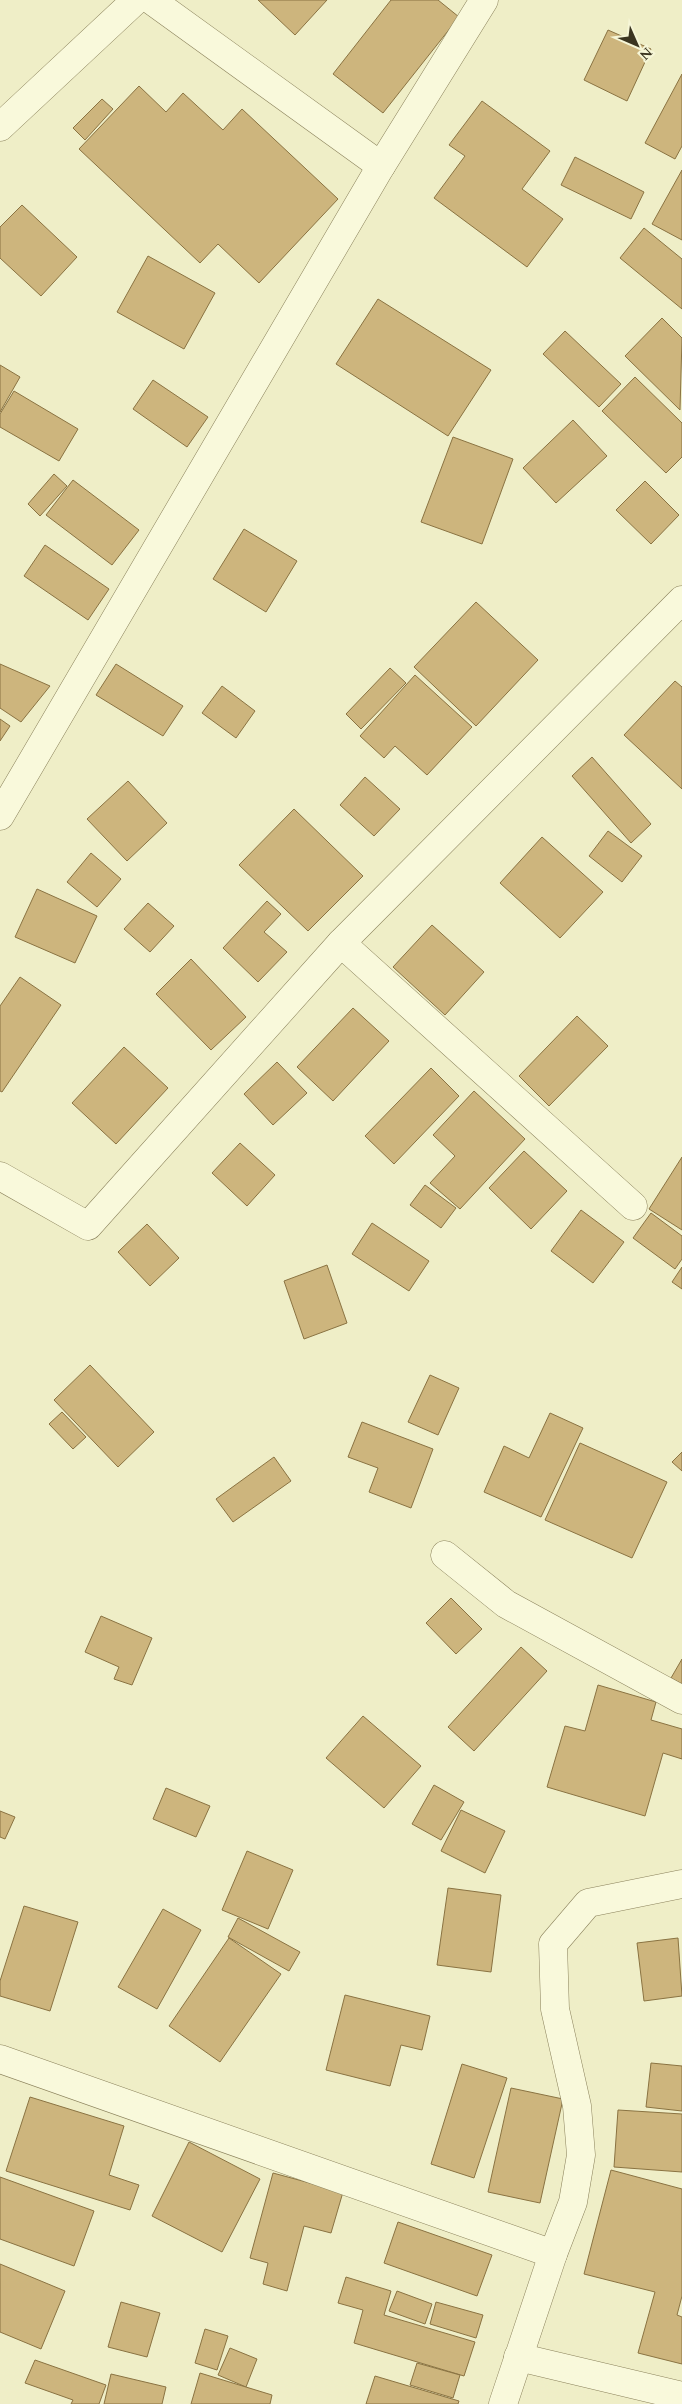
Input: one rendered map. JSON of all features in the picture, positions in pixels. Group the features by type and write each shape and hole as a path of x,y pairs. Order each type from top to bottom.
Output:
{"street":[{"path":"0,127 136,0"},
{"path":"151,0 381,166"},
{"path":"0,816 381,166 484,0"},
{"path":"0,1176 88,1226 341,943 682,600"},
{"path":"341,943 633,1206"},
{"path":"444,1555 506,1604 682,1700"},
{"path":"503,2404 553,2254 574,2202 581,2155 577,2106 555,2009 553,1944 588,1903 682,1884"},
{"path":"0,2060 553,2254"},
{"path":"518,2357 682,2396"}],"building":[{"path":"258,0 327,0 295,35"},
{"path":"391,0 438,0 459,17 383,113 333,74"},
{"path":"608,30 651,49 627,101 584,80"},
{"path":"682,74 682,146 675,159 645,143"},
{"path":"139,86 166,112 183,93 223,130 242,109 338,199 259,283 218,244 200,263 79,149"},
{"path":"102,99 113,109 85,140 73,128"},
{"path":"482,101 550,151 522,189 563,219 527,267 434,198 465,156 449,145"},
{"path":"575,157 644,192 631,219 561,185"},
{"path":"682,170 682,240 652,224"},
{"path":"22,205 77,257 41,296 0,258 0,227"},
{"path":"644,228 682,259 682,309 620,258"},
{"path":"148,256 215,293 184,349 117,312"},
{"path":"378,299 491,370 448,436 336,364"},
{"path":"662,318 682,338 680,410 625,356"},
{"path":"565,331 621,384 599,407 543,354"},
{"path":"0,365 20,377 0,412"},
{"path":"635,377 682,423 682,457 666,473 602,411"},
{"path":"153,380 208,417 187,447 133,409"},
{"path":"14,391 78,429 59,461 0,427 0,414"},
{"path":"573,420 607,456 556,503 523,468"},
{"path":"453,437 513,459 482,544 421,522"},
{"path":"54,474 67,486 40,516 28,504"},
{"path":"73,480 139,530 112,565 46,515"},
{"path":"645,481 679,515 651,544 616,510"},
{"path":"244,529 297,561 266,612 213,579"},
{"path":"45,545 109,589 88,620 24,576"},
{"path":"476,602 538,660 476,726 414,667"},
{"path":"0,664 50,686 21,722 0,708"},
{"path":"116,664 183,706 163,736 96,695"},
{"path":"390,668 406,683 361,729 346,714"},
{"path":"415,675 472,727 427,775 395,746 384,758 360,736"},
{"path":"675,681 682,687 682,789 624,735"},
{"path":"222,686 255,711 236,738 202,713"},
{"path":"0,719 10,726 0,741"},
{"path":"592,757 651,824 631,843 572,776"},
{"path":"365,777 400,809 374,836 340,805"},
{"path":"128,781 167,823 127,861 87,819"},
{"path":"294,809 363,876 308,931 239,865"},
{"path":"608,831 642,856 622,882 589,856"},
{"path":"542,837 603,892 560,938 500,883"},
{"path":"91,853 121,879 97,907 67,882"},
{"path":"37,889 97,916 75,963 15,937"},
{"path":"267,901 281,914 264,932 287,952 258,982 223,948"},
{"path":"148,903 174,926 150,952 124,929"},
{"path":"432,925 484,972 445,1015 393,967"},
{"path":"191,959 246,1017 211,1050 156,994"},
{"path":"20,977 61,1005 2,1092 0,1091 0,1006"},
{"path":"353,1008 389,1041 333,1101 297,1067"},
{"path":"577,1016 608,1046 549,1106 519,1076"},
{"path":"124,1047 168,1088 116,1144 72,1103"},
{"path":"277,1062 307,1093 273,1125 244,1094"},
{"path":"431,1068 459,1096 394,1164 365,1136"},
{"path":"474,1091 525,1139 460,1209 430,1183 455,1156 433,1135"},
{"path":"240,1143 275,1175 247,1206 212,1173"},
{"path":"524,1151 567,1191 531,1229 489,1188"},
{"path":"682,1157 682,1230 649,1209"},
{"path":"425,1185 456,1208 441,1228 410,1205"},
{"path":"581,1210 624,1242 593,1283 551,1251"},
{"path":"651,1213 682,1236 682,1259 675,1269 633,1238"},
{"path":"372,1223 429,1261 409,1291 352,1254"},
{"path":"147,1224 179,1258 150,1286 118,1252"},
{"path":"327,1265 347,1323 304,1339 284,1281"},
{"path":"682,1267 682,1289 672,1282"},
{"path":"90,1365 154,1432 118,1467 54,1400"},
{"path":"430,1375 459,1388 438,1435 408,1422"},
{"path":"62,1412 86,1437 73,1449 49,1424"},
{"path":"550,1413 583,1428 541,1517 484,1492 504,1446 529,1458"},
{"path":"362,1422 433,1449 411,1508 369,1492 378,1468 348,1457"},
{"path":"580,1443 667,1482 632,1558 545,1520"},
{"path":"682,1452 682,1471 672,1462"},
{"path":"274,1457 291,1481 233,1522 216,1499"},
{"path":"451,1598 482,1629 456,1654 426,1623"},
{"path":"101,1616 152,1638 132,1685 114,1679 119,1667 85,1652"},
{"path":"521,1647 547,1671 474,1751 448,1727"},
{"path":"682,1659 682,1684 671,1678"},
{"path":"598,1685 656,1702 651,1720 682,1729 682,1759 663,1753 645,1816 547,1787 565,1726 585,1731"},
{"path":"363,1716 421,1766 384,1808 326,1758"},
{"path":"434,1785 464,1802 441,1840 412,1824"},
{"path":"166,1788 210,1806 196,1837 153,1819"},
{"path":"461,1810 505,1831 485,1873 441,1851"},
{"path":"0,1811 15,1817 5,1839 0,1837"},
{"path":"247,1851 293,1870 268,1929 222,1910"},
{"path":"448,1888 501,1895 491,1972 437,1965"},
{"path":"24,1906 78,1922 50,2011 0,1996 0,1981"},
{"path":"163,1909 201,1930 157,2009 118,1987"},
{"path":"238,1918 300,1952 289,1971 228,1937"},
{"path":"229,1938 281,1974 220,2062 169,2026"},
{"path":"678,1938 682,1996 644,2001 637,1943"},
{"path":"345,1995 430,2016 422,2050 401,2045 390,2086 326,2070"},
{"path":"651,2063 682,2066 682,2111 646,2107"},
{"path":"462,2064 507,2078 474,2178 431,2164"},
{"path":"511,2088 563,2099 540,2203 488,2192"},
{"path":"30,2097 124,2126 109,2175 139,2185 130,2210 6,2171"},
{"path":"618,2110 682,2114 682,2172 614,2167"},
{"path":"189,2142 260,2179 222,2252 152,2216"},
{"path":"611,2170 682,2189 682,2296 677,2315 682,2317 682,2364 638,2353 655,2292 584,2274"},
{"path":"273,2173 343,2192 331,2233 304,2226 287,2291 263,2284 268,2263 250,2258"},
{"path":"0,2177 94,2211 74,2266 0,2239"},
{"path":"398,2222 492,2255 477,2296 384,2263"},
{"path":"0,2264 65,2291 41,2349 0,2332"},
{"path":"346,2277 391,2291 384,2315 475,2342 464,2376 354,2343 363,2310 338,2303"},
{"path":"397,2291 432,2304 425,2324 389,2311"},
{"path":"121,2302 160,2313 147,2357 108,2347"},
{"path":"436,2302 483,2315 476,2338 430,2324"},
{"path":"205,2329 228,2336 217,2370 195,2363"},
{"path":"230,2348 257,2359 246,2387 218,2375"},
{"path":"35,2360 106,2385 99,2404 71,2404 73,2400 25,2383"},
{"path":"417,2363 460,2375 453,2398 410,2385"},
{"path":"200,2373 272,2395 270,2404 191,2404"},
{"path":"111,2374 166,2387 162,2404 104,2404"},
{"path":"375,2376 459,2401 458,2404 366,2404"}]}
